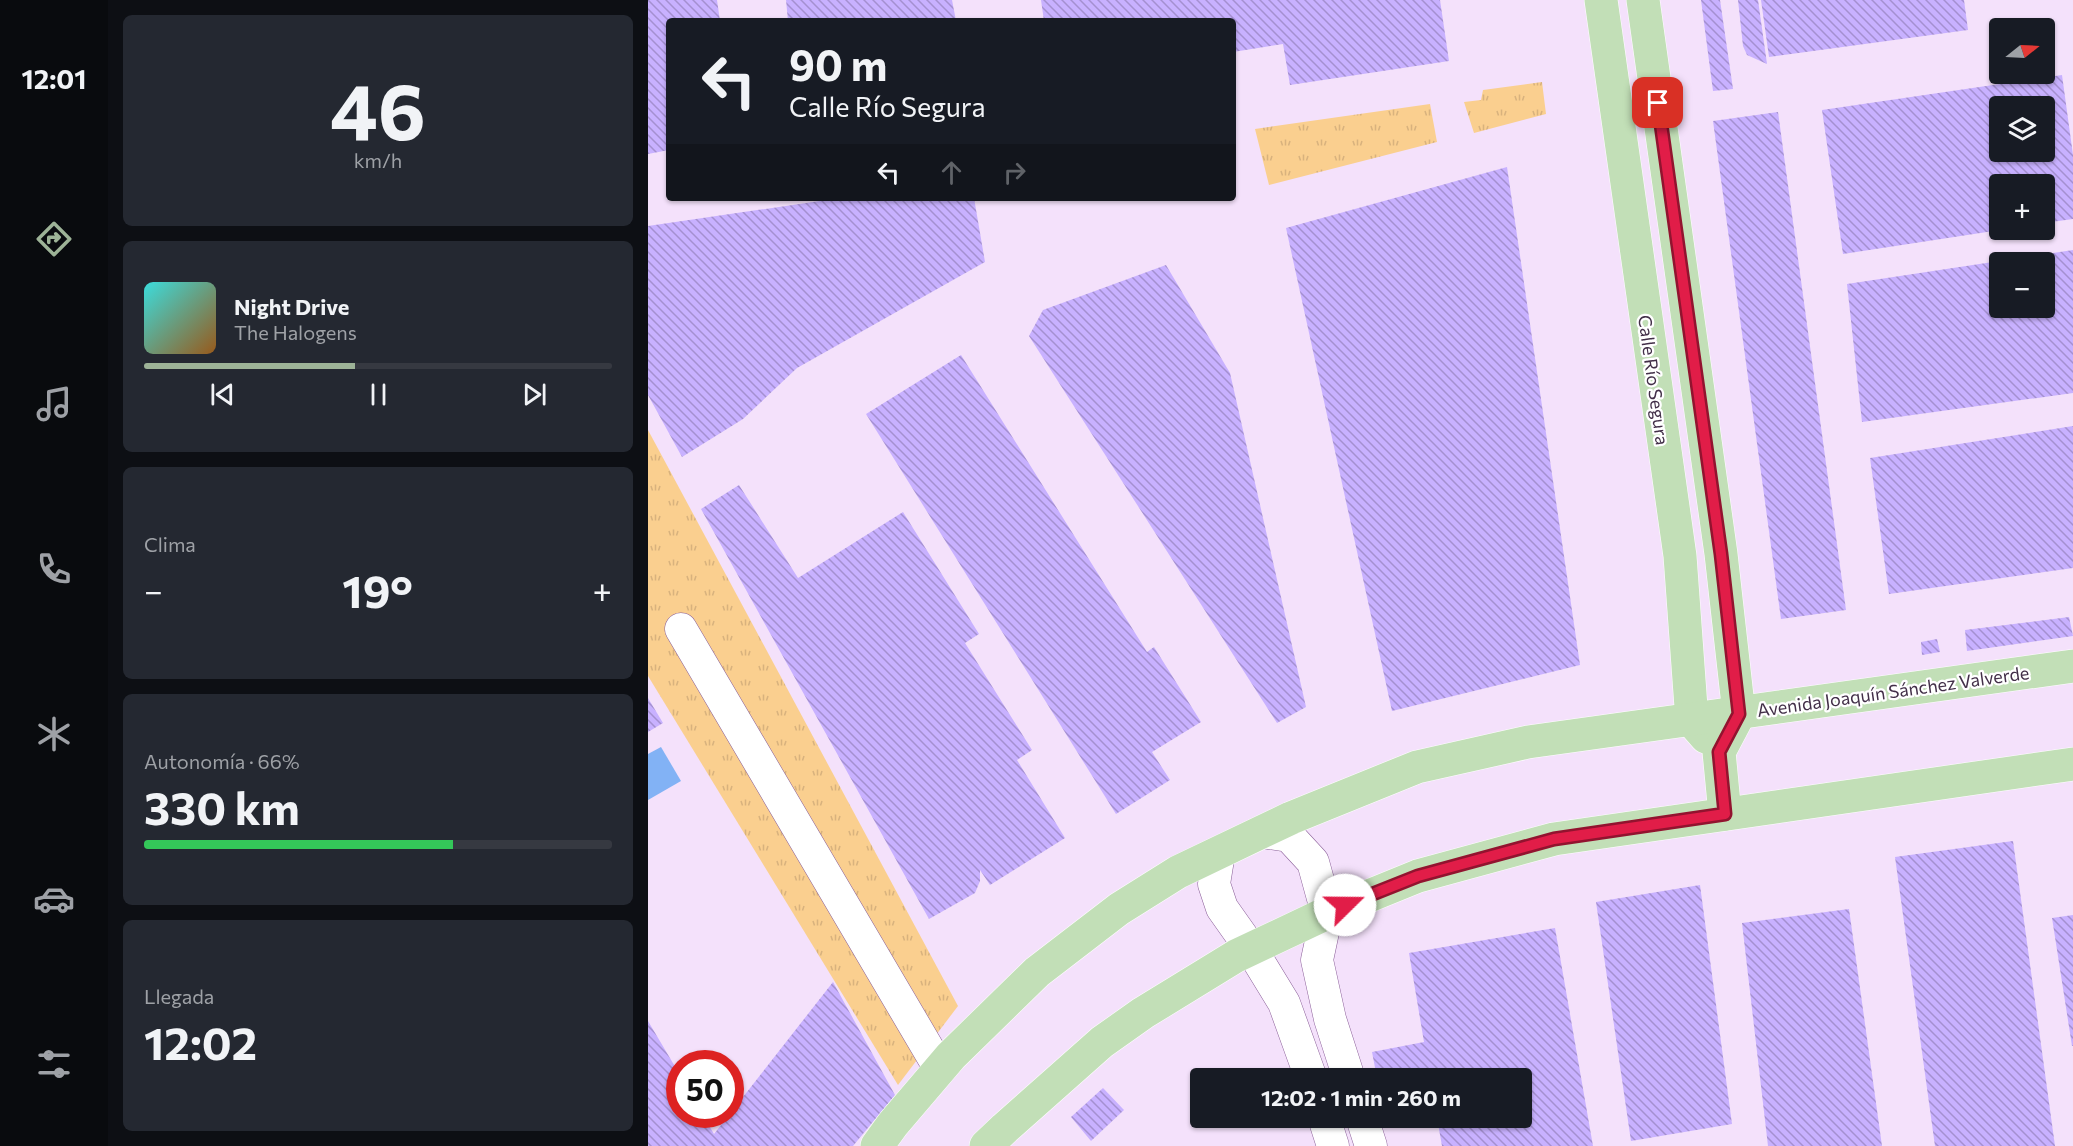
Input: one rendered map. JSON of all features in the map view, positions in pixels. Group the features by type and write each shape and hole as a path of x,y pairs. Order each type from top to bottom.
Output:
{"main road":[{"name":"Calle Río Segura","path":"1601,0 1680,556 1715,717"},
{"path":"1643,0 1721,554 1751,675 1759,685 1798,703"},
{"path":"1609,60 1651,55"},
{"path":"1721,554 1715,717 1725,814"},
{"name":"Avenida Joaquín Sánchez Valverde","path":"877,1146 940,1069 1037,972 1119,909 1178,872 1291,818 1417,767 1528,742 2073,666"},
{"path":"986,1146 1102,1042 1180,990 1236,956 1327,912 1418,876 1554,839 2073,764"}],"street":[{"path":"681,629 940,1069"},
{"path":"1262,832 1288,836 1313,862 1327,912 1317,960 1330,1019 1346,1068"},
{"path":"1219,853 1214,884 1222,908 1251,949 1284,1003 1307,1068"},
{"path":"1327,1128 1333,1146"},
{"path":"1365,1128 1371,1146"}],"green space":[{"path":"1542,82 1546,114 1474,133 1464,102 1481,100 1483,90"},
{"path":"1430,104 1437,142 1269,185 1255,129"},
{"path":"648,430 958,1006 898,1085 648,676"}],"water":[{"path":"661,747 681,781 648,800 648,754"}],"building":[{"path":"648,0 717,0 720,18 666,18 666,151 648,154"},
{"path":"786,0 952,0 955,18 788,18"},
{"path":"1041,0 1440,0 1449,61 1290,85 1283,44 1236,52 1236,18 1044,18"},
{"path":"1701,0 1720,0 1733,89 1713,91"},
{"path":"1738,0 1758,0 1767,64 1747,55 1743,46"},
{"path":"1761,0 1964,0 1968,30 1769,57"},
{"path":"2062,75 2073,155 2073,219 2055,221 2055,174 1989,174 1989,232 1843,254 1822,110 2000,84 2055,84 2055,76"},
{"path":"1778,112 1846,610 1781,619 1713,121"},
{"path":"1507,167 1580,665 1392,711 1286,228"},
{"path":"819,201 975,201 985,262 797,368 743,419 682,457 648,395 648,226"},
{"path":"2073,250 2073,393 1862,422 1847,284 1989,263 1989,318 2055,318 2055,253"},
{"path":"1166,265 1230,373 1306,707 1277,723 1029,336 1043,310"},
{"path":"961,355 1147,652 1154,647 1201,722 1152,752 1170,780 1116,814 866,414"},
{"path":"2073,426 2073,568 1889,594 1870,458"},
{"path":"739,485 798,578 903,512 979,634 965,643 1032,750 1017,760 1065,838 990,885 980,870 980,881 975,893 929,919 701,509"},
{"path":"2069,617 2073,636 1967,651 1965,630"},
{"path":"1937,639 1940,652 1922,655 1921,642"},
{"path":"648,698 663,723 648,732"},
{"path":"2013,841 2055,1146 1935,1146 1895,857"},
{"path":"1700,885 1732,1124 1631,1141 1596,902"},
{"path":"1849,909 1882,1146 1768,1146 1742,923"},
{"path":"2073,915 2073,1046 2072,1046 2052,918"},
{"path":"1555,928 1593,1146 1442,1146 1439,1128 1532,1128 1532,1068 1375,1068 1372,1052 1424,1042 1409,953"},
{"path":"833,982 895,1095 853,1146 648,1146 648,1021 666,1051 666,1128 710,1128 714,1134 719,1128 744,1128 744,1096"},
{"path":"1103,1088 1124,1110 1091,1141 1071,1117"}],"route":[{"path":"1345,905 1418,876 1554,839 1725,814 1719,752 1739,714 1721,554 1658,103"}]}
